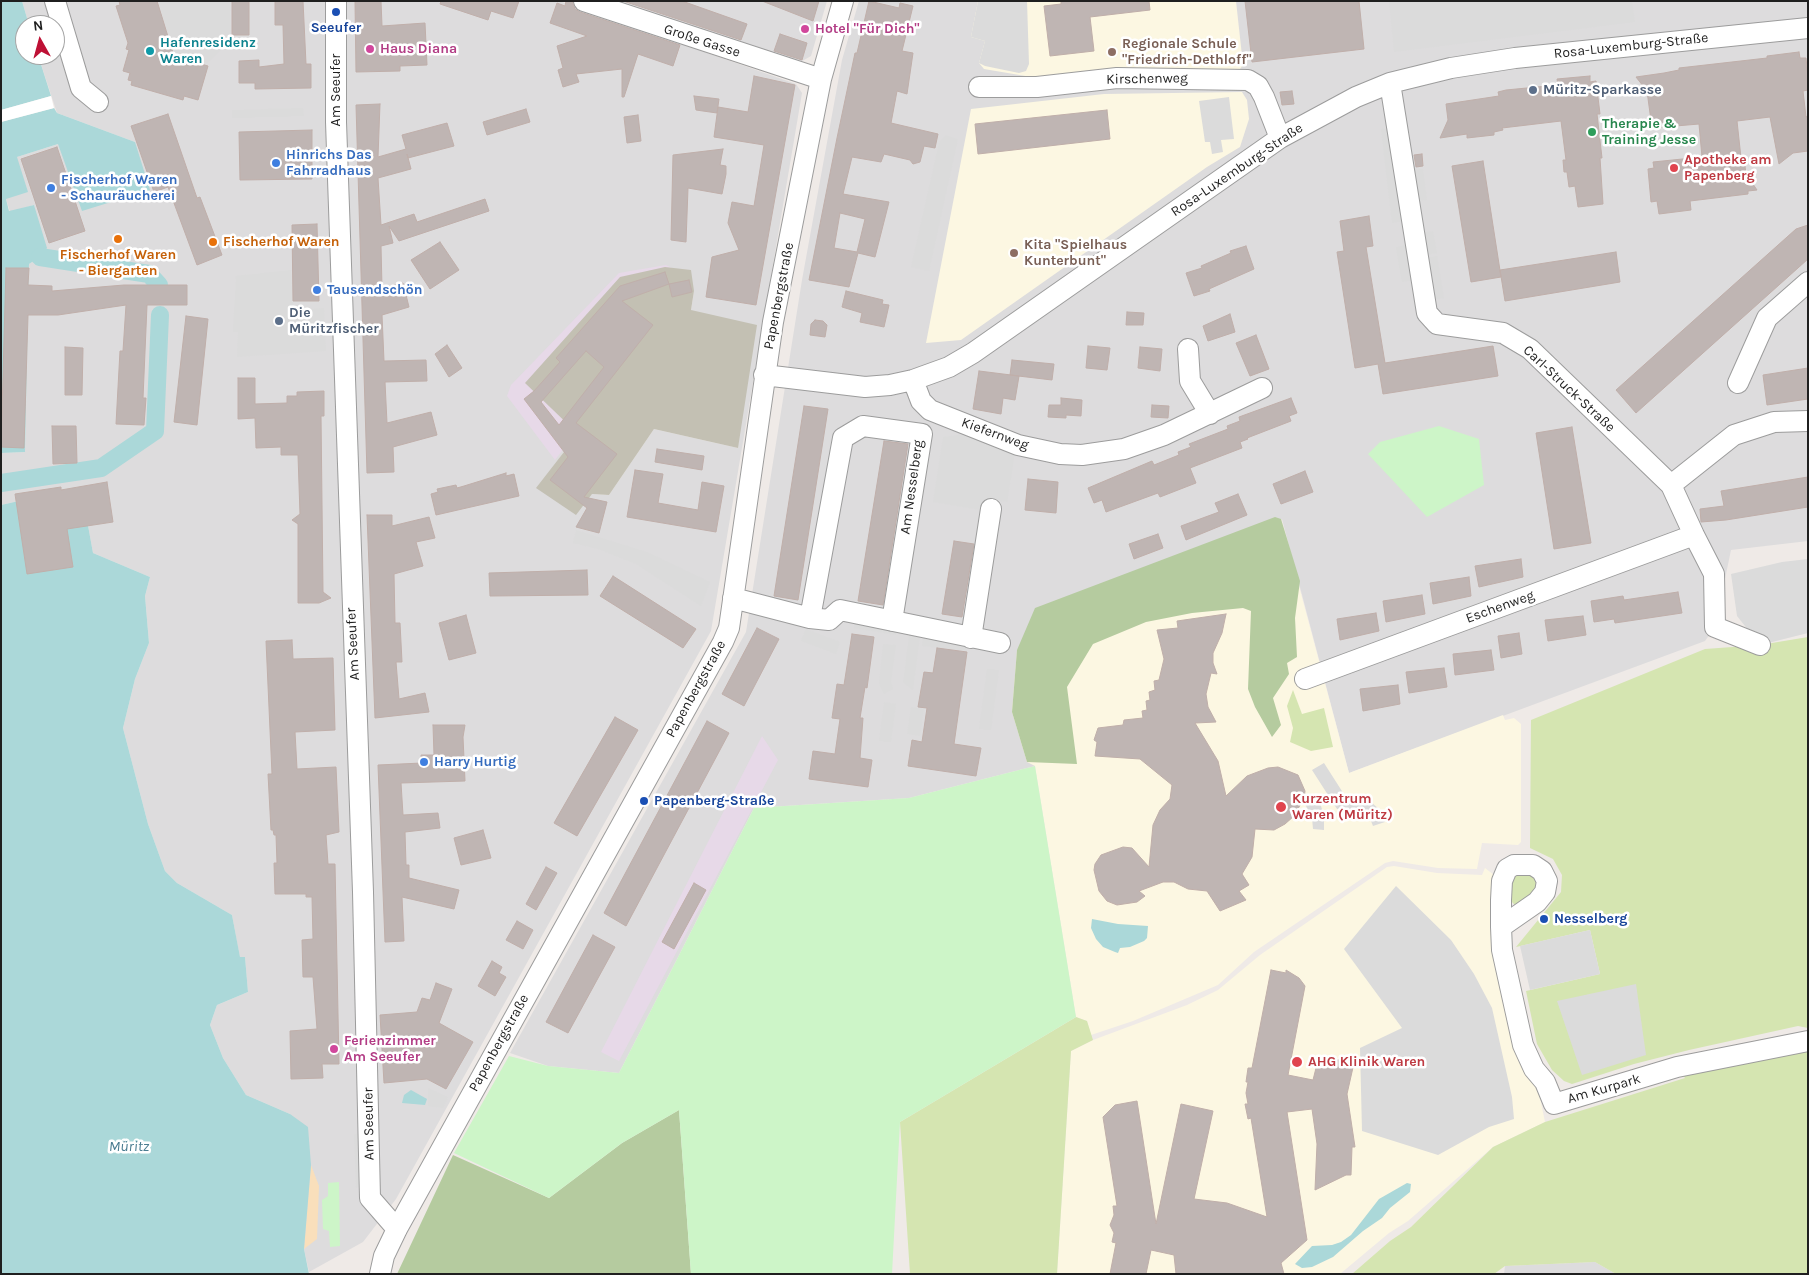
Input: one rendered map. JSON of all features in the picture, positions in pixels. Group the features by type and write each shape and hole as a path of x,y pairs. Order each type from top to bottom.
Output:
{"street":[{"path":"55,1 81,88 98,102"},
{"name":"Am Seeufer","path":"336,1 336,122 362,883 370,1198 397,1229"},
{"name":"Große Gasse","path":"584,1 821,79"},
{"name":"Papenbergstraße","path":"397,1229 723,642 729,628 764,375 821,79 843,1"},
{"name":"Rosa-Luxemburg-Straße","path":"764,375 865,387 890,385 913,380 948,367 973,353 1280,138 1356,97 1390,84 1451,68 1515,58 1808,28"},
{"name":"Kirschenweg","path":"979,87 1037,86 1117,78 1248,80 1258,86 1280,138"},
{"name":"Carl-Struck-Straße","path":"1390,84 1427,313 1437,324 1503,333 1530,349 1671,485 1714,574 1715,627 1760,645"},
{"path":"1738,383 1767,318 1808,282"},
{"path":"1188,349 1190,381 1210,414"},
{"name":"Kiefernweg","path":"913,380 921,401 930,410 1002,440 1060,454 1082,455 1124,449 1164,435 1262,388"},
{"path":"1671,485 1734,435 1774,422 1808,421"},
{"name":"Am Nesselberg","path":"810,618 843,438 863,426 922,434 892,621"},
{"path":"971,638 991,509"},
{"name":"Eschenweg","path":"1305,679 1694,535"},
{"path":"733,598 810,618 829,620 840,610 1000,643"},
{"name":"Am Kurpark","path":"1501,927 1502,950 1523,1045 1554,1104 1677,1068 1808,1041"},
{"path":"380,1274 384,1256 397,1229"}],"shaded area":[{"path":"22,1 559,1 796,84 802,93 711,631 396,1199 363,1242 309,1272 304,1249 290,1114 246,1095 223,1058 210,1025 217,1005 248,992 245,957 240,958 232,915 177,883 165,871 148,824 123,728 135,679 149,643 145,596 150,577 93,553 81,487 1,505 1,453 25,452 29,264 40,257 34,205 10,212 6,199 17,157 58,144 135,142 57,113 41,65 65,65 65,15 26,15","holes":["694,291 691,310 738,448 654,429 609,495 592,494 578,434"]},
{"path":"158,1 230,1 231,40 207,63 174,55"},
{"path":"614,1 827,1 811,56 797,64"},
{"path":"859,1 1808,1 1808,541 1731,550 1715,627 1705,641 1349,773 1282,519 1035,766 909,798 754,808 619,1073 548,1066 510,1053 746,632 802,280 842,60"},
{"name":"Regionale Schule \"Friedrich-Dethloff\"","path":"978,1 1236,1 1243,65 1237,73 1049,80 984,69 979,63 985,41 971,37"},
{"path":"978,1 1027,1 1029,64 1026,71 1019,73 979,63 985,41 971,37"},
{"path":"1389,1 1632,1 1635,22 1394,52"},
{"name":"Kita \"Spielhaus Kunterbunt\"","path":"1242,92 1247,100 1249,119 1240,147 1207,167 961,340 926,343 971,109 1104,94"},
{"path":"1229,97 1234,139 1221,140 1223,152 1212,154 1210,142 1205,142 1199,101"},
{"path":"303,108 304,116 232,118 232,110"},
{"path":"1392,128 1405,221 1392,223 1381,129"},
{"path":"946,135 958,139 929,271 911,267 939,143"},
{"path":"1423,169 1427,200 1416,201 1412,170"},
{"path":"1433,231 1437,253 1425,255 1421,233"},
{"path":"1409,244 1415,280 1402,282 1396,247"},
{"path":"1437,256 1444,298 1433,300 1426,258"},
{"path":"666,265 691,278 657,327 555,460 507,396 511,385 619,273"},
{"path":"665,267 691,270 694,291 691,310 757,325 738,448 654,429 609,495 592,494 576,515 536,488 578,434 525,383 620,277"},
{"name":"Die Müritzfischer","path":"291,270 293,310 324,308 326,351 237,357 238,332 233,332 236,276"},
{"path":"966,434 1015,453 1007,502 989,499 987,511 933,502 943,437"},
{"name":"Kurzentrum Waren (Müritz)","path":"1281,519 1349,773 1503,715 1505,720 1514,718 1521,724 1521,842 1518,845 1482,843 1477,869 1438,868 1393,861 1385,863 1254,952 1218,985 1133,1021 1091,1035 1087,1021 1076,1017 1035,766 1027,762 1012,712 1017,650"},
{"path":"576,530 647,552 710,582 701,606 636,564 598,549 573,543"},
{"path":"1808,559 1808,633 1760,645 1737,616 1731,574 1782,562"},
{"path":"856,618 898,625 896,635 854,628"},
{"path":"806,629 840,642 836,654 801,641"},
{"path":"910,630 920,636 913,690 903,682"},
{"path":"923,636 968,644 967,651 922,646"},
{"path":"883,644 896,645 891,682 893,689 884,694 879,684"},
{"path":"987,669 999,670 991,730 979,729"},
{"path":"884,702 896,704 891,742 879,741"},
{"path":"911,707 924,709 920,736 907,734"},
{"path":"762,736 778,760 619,1061 601,1052"},
{"path":"1324,763 1347,799 1360,797 1372,803 1379,809 1385,822 1373,826 1369,816 1360,810 1347,811 1337,809 1312,770"},
{"path":"1313,795 1321,806 1324,816 1324,830 1313,829 1312,818 1304,802"},
{"name":"AHG Klinik Waren","path":"1394,866 1437,873 1482,875 1485,868 1494,875 1545,1122 1493,1147 1408,1221 1389,1233 1340,1274 1057,1274 1071,1051 1093,1040 1187,1005 1218,990 1260,955 1387,867"},
{"path":"1396,886 1451,940 1474,974 1492,1008 1512,1097 1514,1119 1489,1127 1438,1155 1362,1131 1360,1048 1402,1028 1344,949"},
{"path":"1590,930 1600,974 1530,990 1520,946"},
{"path":"1636,984 1646,1055 1582,1075 1557,1001"},
{"path":"428,1088 448,1097 443,1108 428,1106"},
{"path":"367,1127 367,1182 356,1188 354,1135"},
{"path":"1595,1262 1616,1274 1504,1274 1505,1266"}],"green space":[{"path":"1439,426 1479,439 1484,485 1427,517 1368,454 1380,442"},
{"path":"1275,517 1281,519 1300,581 1295,618 1297,657 1287,663 1289,674 1273,698 1281,725 1272,737 1255,707 1248,689 1251,611 1243,608 1192,613 1146,622 1093,644 1067,687 1077,764 1027,762 1012,712 1017,650 1035,608"},
{"path":"1808,637 1808,1028 1798,1026 1689,1050 1634,1064 1572,1084 1564,1081 1552,1070 1537,1044 1526,991 1600,974 1590,930 1516,947 1561,892 1562,875 1553,859 1530,848 1531,720 1705,649 1760,645"},
{"path":"1293,690 1302,714 1324,708 1333,747 1311,751 1290,742 1293,728 1287,706"},
{"path":"1035,766 1076,1017 900,1122 892,1274 691,1274 679,1110 622,1143 549,1198 454,1153 509,1056 548,1066 619,1073 754,808 909,798"},
{"path":"1523,871 1536,877 1537,885 1534,894 1516,906 1510,900 1511,885 1513,877"},
{"path":"1076,1017 1087,1021 1093,1040 1071,1051 1057,1274 910,1274 900,1122"},
{"path":"1808,1043 1808,1274 1616,1274 1595,1262 1505,1266 1494,1274 1352,1274 1390,1241 1411,1227 1493,1147 1545,1122 1685,1078 1677,1067"},
{"path":"679,1110 691,1274 397,1274 453,1155 549,1198 622,1143"},
{"path":"339,1182 340,1246 330,1247 329,1231 323,1229 322,1200 328,1196 328,1183"}],"sand":[{"path":"311,1165 319,1186 317,1239 304,1249"}],"water":[{"path":"1,1 22,1 26,15 15,15 15,65 41,65 51,96 1,110"},
{"path":"54,108 57,113 135,142 150,190 82,211 58,144 17,157 28,192 6,199 9,211 34,205 47,248 40,257 29,264 25,452 1,453 1,122"},
{"name":"Müritz","path":"81,487 93,553 150,577 145,596 149,643 135,679 123,728 148,824 165,871 177,883 232,915 240,957 245,957 248,992 217,1005 210,1025 223,1058 246,1095 290,1114 308,1127 311,1165 304,1249 309,1274 1,1274 1,505"},
{"path":"1092,919 1118,924 1148,926 1147,938 1130,947 1120,948 1118,953 1115,952 1103,947 1096,939 1091,928"},
{"path":"411,1090 427,1099 425,1105 402,1103 404,1095"},
{"path":"1407,1183 1411,1184 1410,1192 1390,1208 1382,1218 1363,1231 1333,1257 1312,1267 1302,1268 1295,1264 1312,1246 1332,1245 1341,1242 1351,1235 1379,1199"}],"pier":[{"path":"51,96 54,108 1,122 1,110"}],"building":[{"name":"Hafenresidenz Waren","path":"119,1 157,1 174,56 208,66 198,100 184,96 183,100 131,85 132,81 128,80 130,73 123,71 129,50 126,49 128,43 116,6 120,5"},
{"path":"232,1 249,1 249,35 232,35"},
{"path":"275,1 303,1 306,64 311,64 311,88 255,89 255,83 239,83 239,61 259,60 259,67 284,64 283,25 275,25"},
{"path":"355,1 381,1 382,26 425,23 427,65 400,66 400,71 356,72"},
{"path":"441,1 519,1 513,18 491,11 488,20 440,4"},
{"path":"566,1 572,1 575,9 580,12 680,45 673,66 638,54 624,97 622,97 622,69 576,74 579,82 563,87 558,70 563,68 557,46 587,36 550,23 557,3 565,6"},
{"path":"623,1 682,1 747,24 741,40"},
{"path":"762,1 819,1 813,21"},
{"path":"869,1 899,8 900,3 913,6 902,51 913,53 907,94 897,91 891,123 938,134 935,148 924,146 920,162 913,164 910,160 884,154 881,162 852,157 843,194 889,202 875,257 858,253 849,287 809,280 837,138 855,53 857,53","holes":["840,213 865,219 857,252 834,248"]},
{"path":"1061,1 1149,1 1150,10 1090,17 1094,51 1050,56 1044,6 1061,4"},
{"path":"1245,1 1359,1 1364,49 1252,62"},
{"path":"780,34 807,43 802,60 774,51"},
{"path":"1799,52 1800,58 1806,58 1808,77 1808,90 1803,91 1806,117 1808,116 1808,151 1793,153 1779,164 1770,117 1737,121 1741,158 1744,158 1746,174 1757,190 1748,191 1748,194 1690,201 1691,210 1659,214 1657,201 1651,202 1648,169 1654,168 1653,162 1702,157 1699,124 1652,128 1647,91 1636,77 1679,70 1679,68 1767,58 1767,56"},
{"path":"754,76 795,85 756,305 706,297 712,257 739,250 728,223 732,202 754,206 764,145 714,137 718,107 748,112"},
{"path":"1590,76 1590,82 1596,81 1600,114 1597,114 1602,158 1600,158 1603,204 1578,207 1575,186 1569,187 1567,172 1564,172 1563,160 1566,160 1561,121 1502,128 1503,130 1494,132 1494,135 1467,138 1467,134 1440,138 1448,120 1446,104 1499,96 1498,92 1506,90 1558,85 1557,79"},
{"path":"1292,91 1294,104 1282,105 1280,92"},
{"path":"694,96 719,99 717,113 696,110"},
{"path":"380,104 378,157 406,149 402,135 447,123 454,146 408,158 411,169 378,178 381,225 414,214 417,222 485,199 489,211 399,241 389,226 393,243 381,246 382,288 403,283 409,307 382,315 384,361 426,360 427,381 385,382 387,423 431,412 437,435 393,447 394,472 367,473 356,105"},
{"path":"526,109 530,122 487,135 483,122"},
{"path":"1107,110 1110,139 978,154 975,124"},
{"path":"168,114 197,198 200,197 222,255 197,265 168,187 154,192 131,126"},
{"path":"638,115 641,141 627,143 624,117"},
{"name":"Hinrichs Das Fahrradhaus","path":"312,130 312,179 240,180 239,132"},
{"name":"Fischerhof Waren - Schauräucherei","path":"57,147 85,231 49,243 21,159"},
{"path":"723,149 720,165 726,166 726,174 722,194 688,188 686,242 671,240 673,155"},
{"path":"1422,154 1423,166 1416,167 1414,155"},
{"path":"1483,161 1501,277 1471,282 1452,166"},
{"path":"1369,216 1373,246 1366,247 1385,363 1493,346 1498,376 1383,394 1378,364 1355,368 1337,252 1344,251 1340,221"},
{"path":"317,224 319,301 293,301 292,225"},
{"path":"1808,225 1808,259 1636,413 1616,390 1796,229"},
{"path":"440,242 459,270 430,289 411,260"},
{"path":"1246,246 1254,269 1209,289 1210,291 1194,296 1186,273 1202,268 1201,266 1231,253 1230,251"},
{"path":"1616,252 1620,282 1505,301 1500,270"},
{"path":"6,268 29,268 28,285 52,286 52,291 124,285 187,285 187,305 147,305 143,398 146,398 144,425 116,424 120,351 123,351 126,305 58,315 28,315 24,448 1,447"},
{"path":"665,272 669,284 622,301 653,325 576,423 617,454 584,497 607,502 599,533 576,527 587,508 550,480 568,457 524,399 534,391 560,362 556,358 620,286","holes":["586,351 604,367 559,425 541,402"]},
{"path":"689,280 692,292 672,297 669,284"},
{"path":"846,291 883,300 882,304 889,305 884,327 860,322 862,313 842,307"},
{"path":"1127,312 1144,313 1143,325 1126,325"},
{"path":"1230,314 1235,332 1208,341 1203,326"},
{"path":"186,316 208,319 197,425 174,422"},
{"path":"815,320 823,321 827,325 825,337 810,335 811,324"},
{"path":"1256,335 1269,369 1250,376 1236,343"},
{"path":"447,345 462,368 449,377 435,354"},
{"path":"1088,346 1110,348 1107,370 1086,368"},
{"path":"65,347 83,348 82,395 65,395"},
{"path":"1140,347 1162,349 1160,371 1138,368"},
{"path":"1012,360 1054,364 1052,380 1010,375"},
{"path":"1808,368 1808,399 1767,405 1763,375"},
{"path":"979,371 1019,376 1015,400 1003,398 1001,414 973,409"},
{"path":"238,378 255,378 255,404 287,403 287,396 297,396 297,392 324,391 324,416 321,416 323,592 331,598 319,603 298,603 298,524 292,520 300,514 298,455 281,455 281,447 256,448 255,418 238,419"},
{"path":"1061,398 1082,400 1081,416 1066,415 1066,418 1048,417 1049,405 1061,405"},
{"path":"1291,398 1297,413 1289,416 1291,421 1247,438 1240,442 1242,448 1190,468 1196,483 1160,497 1158,493 1106,512 1102,500 1094,503 1088,488 1152,461 1154,465 1179,455 1178,452 1191,447 1189,444 1228,429 1227,426 1240,421 1239,417"},
{"path":"1152,405 1169,406 1168,418 1151,417"},
{"path":"804,406 828,409 798,600 774,596"},
{"path":"52,426 76,426 77,463 53,464"},
{"path":"1572,427 1591,543 1554,549 1536,433"},
{"path":"884,441 908,444 883,605 858,601"},
{"path":"657,449 704,456 702,470 655,462"},
{"path":"635,470 663,474 658,503 698,510 702,482 724,486 716,532 627,517"},
{"path":"1305,471 1313,492 1281,504 1273,484"},
{"path":"506,473 506,476 514,474 519,496 436,515 431,494 438,492 437,489 456,485 457,488"},
{"path":"1808,477 1808,507 1701,522 1700,509 1724,506 1721,491"},
{"path":"1028,479 1058,482 1056,513 1025,510"},
{"path":"107,482 113,522 67,529 73,567 27,574 15,494 61,487 61,490"},
{"path":"1238,494 1247,515 1186,540 1181,526 1219,512 1215,503"},
{"path":"367,515 392,515 392,526 429,517 435,538 416,542 423,566 394,574 395,623 400,623 402,662 396,662 399,699 425,693 429,712 375,718"},
{"path":"1158,534 1163,548 1134,559 1129,544"},
{"path":"954,541 974,544 962,617 942,614"},
{"path":"1521,559 1523,577 1479,587 1475,566"},
{"path":"587,570 588,595 490,596 489,573"},
{"path":"613,576 696,629 683,648 600,596"},
{"path":"1469,577 1471,596 1433,604 1430,583"},
{"path":"1678,592 1682,613 1615,623 1614,619 1594,622 1591,601 1623,596 1624,600"},
{"path":"1422,595 1425,614 1386,622 1383,601"},
{"path":"1376,613 1379,631 1340,640 1337,619"},
{"path":"1226,614 1222,633 1213,653 1213,663 1217,674 1211,673 1206,694 1208,707 1216,722 1195,723 1218,761 1226,796 1247,776 1268,768 1278,767 1298,775 1305,791 1304,798 1294,816 1285,824 1274,830 1255,829 1252,857 1242,874 1249,885 1239,891 1246,900 1220,911 1207,891 1188,889 1174,882 1163,882 1139,891 1145,896 1137,902 1117,905 1107,901 1099,891 1094,870 1095,864 1101,855 1123,847 1132,848 1149,867 1153,825 1160,810 1170,799 1172,785 1140,759 1095,756 1097,742 1094,740 1098,728 1123,725 1124,720 1143,718 1142,711 1147,710 1146,701 1150,700 1149,692 1155,690 1154,681 1159,680 1164,659 1157,630 1178,628 1177,621"},
{"path":"466,615 476,653 449,660 439,623"},
{"path":"1583,616 1586,635 1548,641 1545,620"},
{"path":"757,628 779,639 744,706 722,694"},
{"path":"1519,633 1522,654 1501,658 1498,636"},
{"path":"852,634 874,637 867,688 865,687 860,718 863,718 860,758 872,760 868,787 809,779 813,751 835,754 840,719 832,718 837,684 844,685"},
{"path":"292,640 293,659 333,658 335,730 295,732 297,769 336,767 339,832 326,835 328,864 335,864 339,1064 322,1064 323,1078 291,1079 290,1031 317,1029 313,977 303,977 302,940 313,939 312,897 306,897 306,894 275,894 274,863 277,863 276,835 271,830 268,774 272,774 266,641"},
{"path":"937,648 967,652 954,744 981,748 976,776 908,766 912,740 922,742 927,708 918,707 924,672 933,673"},
{"path":"1491,650 1494,670 1455,675 1453,654"},
{"path":"1444,668 1447,687 1409,693 1406,672"},
{"path":"1398,685 1400,704 1363,711 1360,689"},
{"path":"615,717 638,730 577,836 554,823"},
{"path":"707,721 729,733 626,926 604,913"},
{"path":"433,725 465,725 463,737 465,781 401,783 403,815 438,813 440,828 405,832 406,865 409,865 409,878 459,890 454,909 402,897 404,941 385,942 378,765 422,763 421,755 434,755"},
{"path":"483,830 491,858 461,865 454,838"},
{"path":"546,867 557,873 536,910 526,904"},
{"path":"694,883 706,890 674,949 662,942"},
{"path":"517,921 533,930 523,949 506,940"},
{"path":"593,935 615,947 568,1033 546,1022"},
{"path":"492,961 502,967 499,973 506,977 495,996 478,986"},
{"path":"1271,970 1286,973 1286,970 1299,978 1305,986 1288,1075 1313,1080 1319,1056 1354,1063 1347,1094 1355,1147 1352,1147 1351,1175 1346,1175 1315,1190 1317,1144 1312,1109 1287,1112 1307,1240 1281,1263 1284,1274 1176,1274 1174,1255 1151,1250 1146,1274 1110,1274 1116,1243 1112,1242 1114,1233 1110,1225 1114,1215 1113,1206 1117,1206 1103,1117 1115,1105 1137,1101 1156,1224 1181,1104 1213,1111 1194,1199 1227,1203 1267,1217 1251,1118 1248,1119 1245,1104 1248,1104 1246,1093 1248,1082 1246,1082 1248,1068 1252,1068"},
{"path":"436,983 452,989 439,1023 473,1042 446,1089 427,1079 384,1083 380,1015 417,1012 422,998 430,1000"}],"waterway":[{"path":"40,257 149,274 159,285"},
{"path":"1,483 101,468 155,431 160,315"}],"place":[{"name":"Seeufer","path":"336,12"},
{"name":"Hotel \"Für Dich\"","path":"805,29"},
{"name":"Haus Diana","path":"370,49"},
{"name":"Hafenresidenz Waren","path":"150,51"},
{"name":"Regionale Schule \"Friedrich-Dethloff\"","path":"1112,52"},
{"name":"Müritz-Sparkasse","path":"1533,90"},
{"name":"Therapie & Training Jesse","path":"1592,132"},
{"name":"Hinrichs Das Fahrradhaus","path":"276,163"},
{"name":"Apotheke am Papenberg","path":"1674,168"},
{"name":"Fischerhof Waren - Schauräucherei","path":"51,188"},
{"name":"Fischerhof Waren - Biergarten","path":"118,239"},
{"name":"Fischerhof Waren","path":"213,242"},
{"name":"Kita \"Spielhaus Kunterbunt\"","path":"1014,253"},
{"name":"Tausendschön","path":"317,290"},
{"name":"Die Müritzfischer","path":"279,321"},
{"name":"Harry Hurtig","path":"424,762"},
{"name":"Papenberg-Straße","path":"644,801"},
{"name":"Kurzentrum Waren (Müritz)","path":"1281,807"},
{"name":"Nesselberg","path":"1544,919"},
{"name":"Ferienzimmer Am Seeufer","path":"334,1049"},
{"name":"AHG Klinik Waren","path":"1297,1062"}]}
